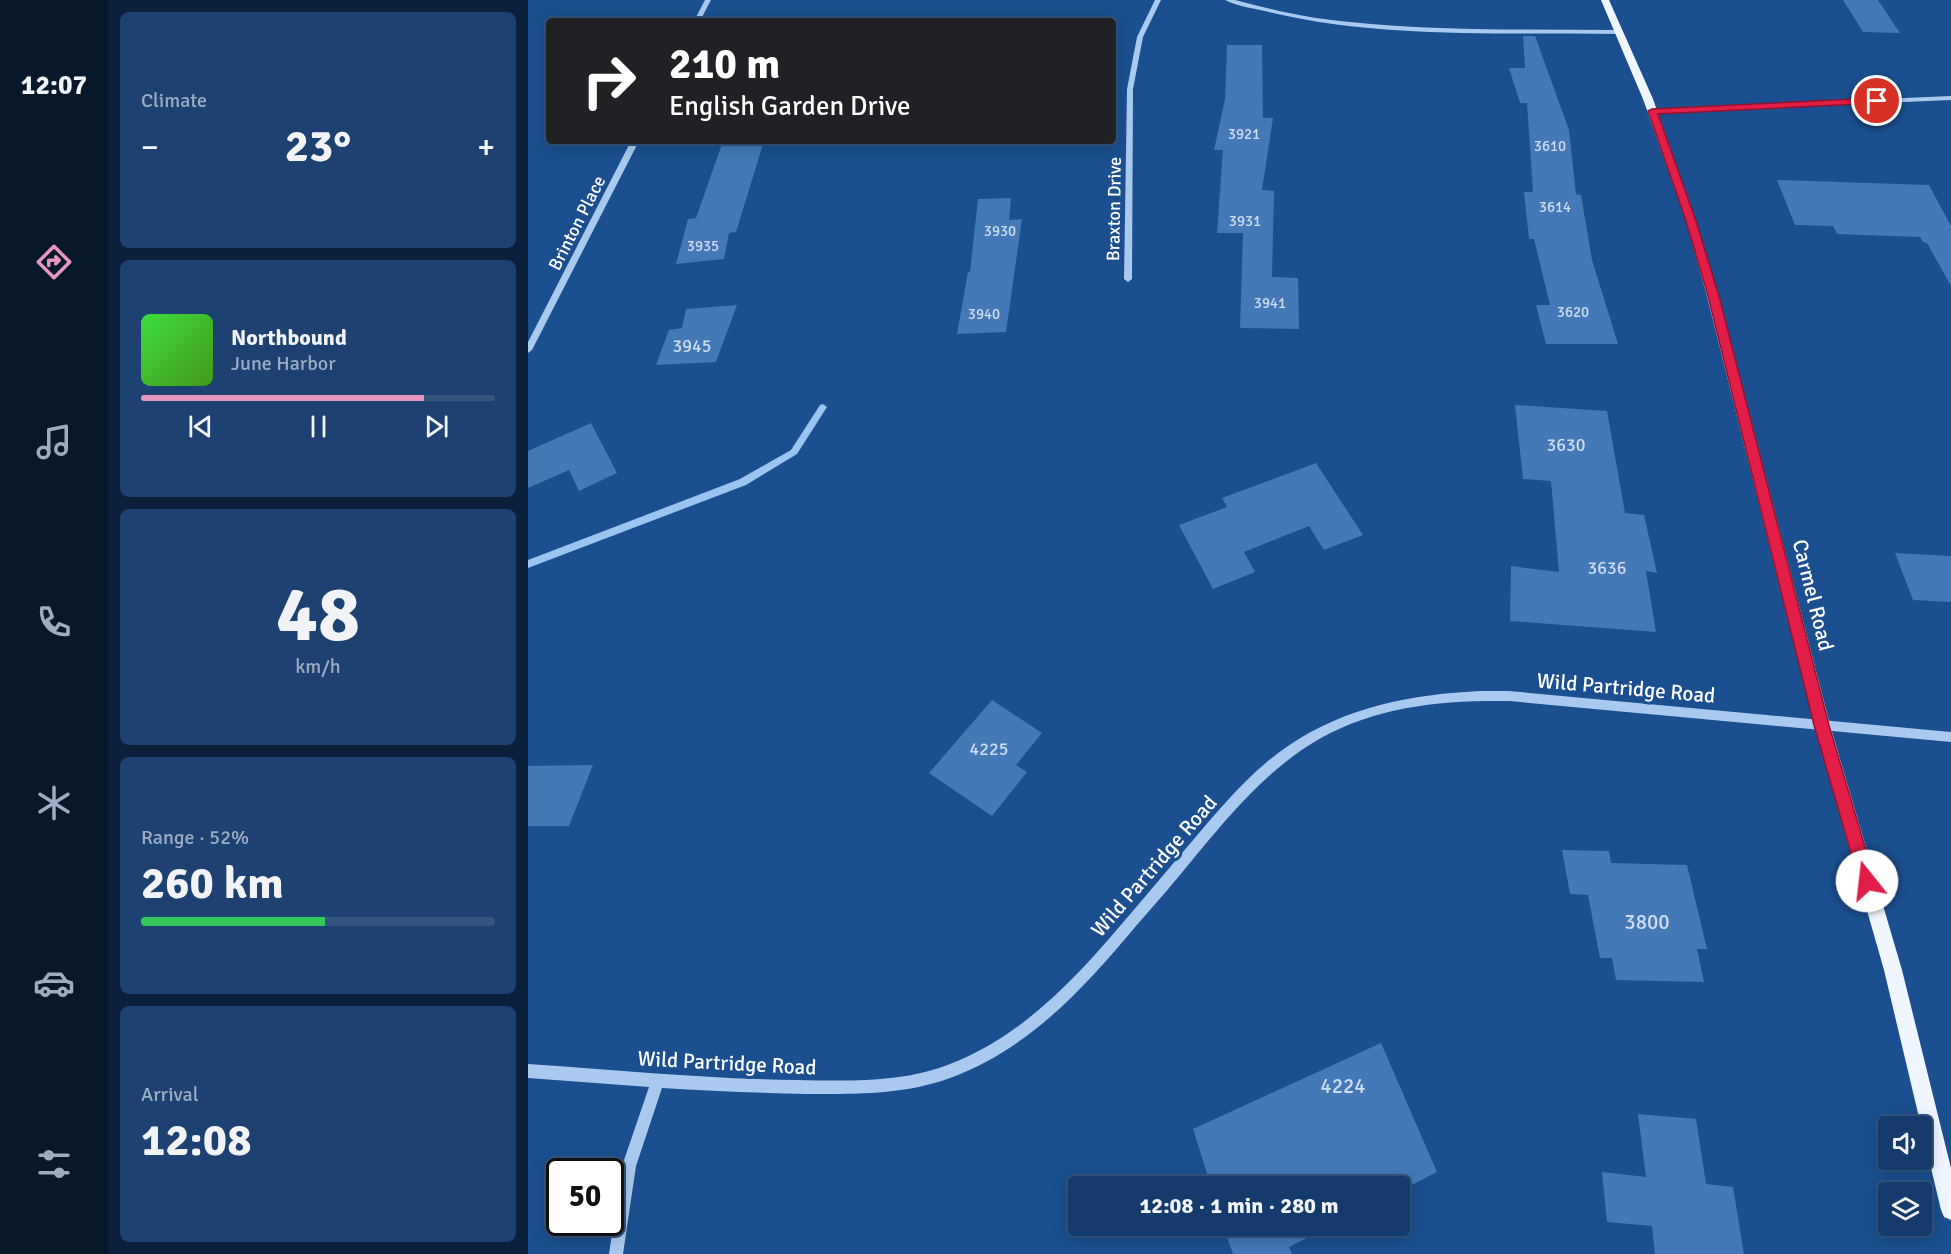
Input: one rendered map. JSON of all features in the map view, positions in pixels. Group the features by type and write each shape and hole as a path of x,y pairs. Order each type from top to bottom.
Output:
{"main road":[{"name":"Carmel Road","path":"1605,0 1652,111 1691,221 1713,296 1822,725 1893,970 1951,1210"}],"street":[{"path":"699,18 708,0"},
{"name":"Braxton Drive","path":"1128,279 1130,89 1140,37 1158,0"},
{"path":"1228,0 1290,15 1374,26 1619,32"},
{"path":"1652,111 1951,98"},
{"name":"Brinton Place","path":"528,350 633,144"},
{"name":"Wild Partridge Road","path":"528,1071 756,1087 888,1087 948,1072 994,1052 1035,1024 1072,992 1247,787 1293,748 1344,721 1392,705 1430,697 1469,694 1951,737"},
{"path":"616,1254 629,1166 658,1080"}],"building":[{"path":"1843,0 1878,0 1900,33 1863,32"},
{"path":"1523,36 1535,36 1569,130 1576,194 1581,195 1592,260 1618,344 1546,344 1536,305 1550,305 1534,239 1529,239 1524,192 1533,192 1527,103 1520,103 1509,68 1525,68"},
{"path":"1227,45 1262,45 1263,118 1273,118 1262,190 1274,191 1272,277 1298,278 1299,329 1240,328 1243,233 1217,233 1223,150 1214,150 1225,99"},
{"path":"722,144 763,144 736,232 729,233 724,259 676,264 688,219 696,218"},
{"path":"1777,180 1929,185 1951,226 1951,286 1927,243 1923,242 1920,237 1837,234 1833,226 1795,225"},
{"path":"1011,198 1009,220 1022,219 1006,332 957,334 968,272 970,272 978,199"},
{"path":"737,305 716,362 656,365 669,330 682,328 686,309"},
{"path":"1515,405 1607,411 1625,513 1644,515 1657,573 1646,571 1656,632 1510,621 1511,566 1559,572 1551,481 1523,479"},
{"path":"591,423 617,473 579,491 569,470 528,488 528,451"},
{"path":"1316,463 1363,535 1324,550 1309,526 1244,552 1255,572 1213,589 1179,525 1227,507 1222,498"},
{"path":"1895,553 1951,556 1951,602 1913,600"},
{"path":"992,700 1042,733 1016,765 1027,772 992,816 929,773"},
{"path":"593,765 569,826 528,826 528,766"},
{"path":"1562,850 1609,851 1611,863 1687,865 1707,949 1697,949 1704,982 1616,980 1612,958 1600,958 1588,895 1570,894"},
{"path":"1381,1043 1437,1172 1410,1186 1410,1176 1208,1176 1193,1129"},
{"path":"1638,1114 1696,1119 1706,1184 1733,1187 1744,1254 1655,1254 1652,1226 1607,1222 1602,1172 1646,1177"},
{"path":"1227,1236 1311,1236 1289,1247 1292,1254 1233,1254"}],"waterway":[{"path":"528,564 743,482 794,452 823,407"}],"route":[{"path":"1867,881 1822,725 1713,296 1691,221 1652,111 1877,101"}]}
